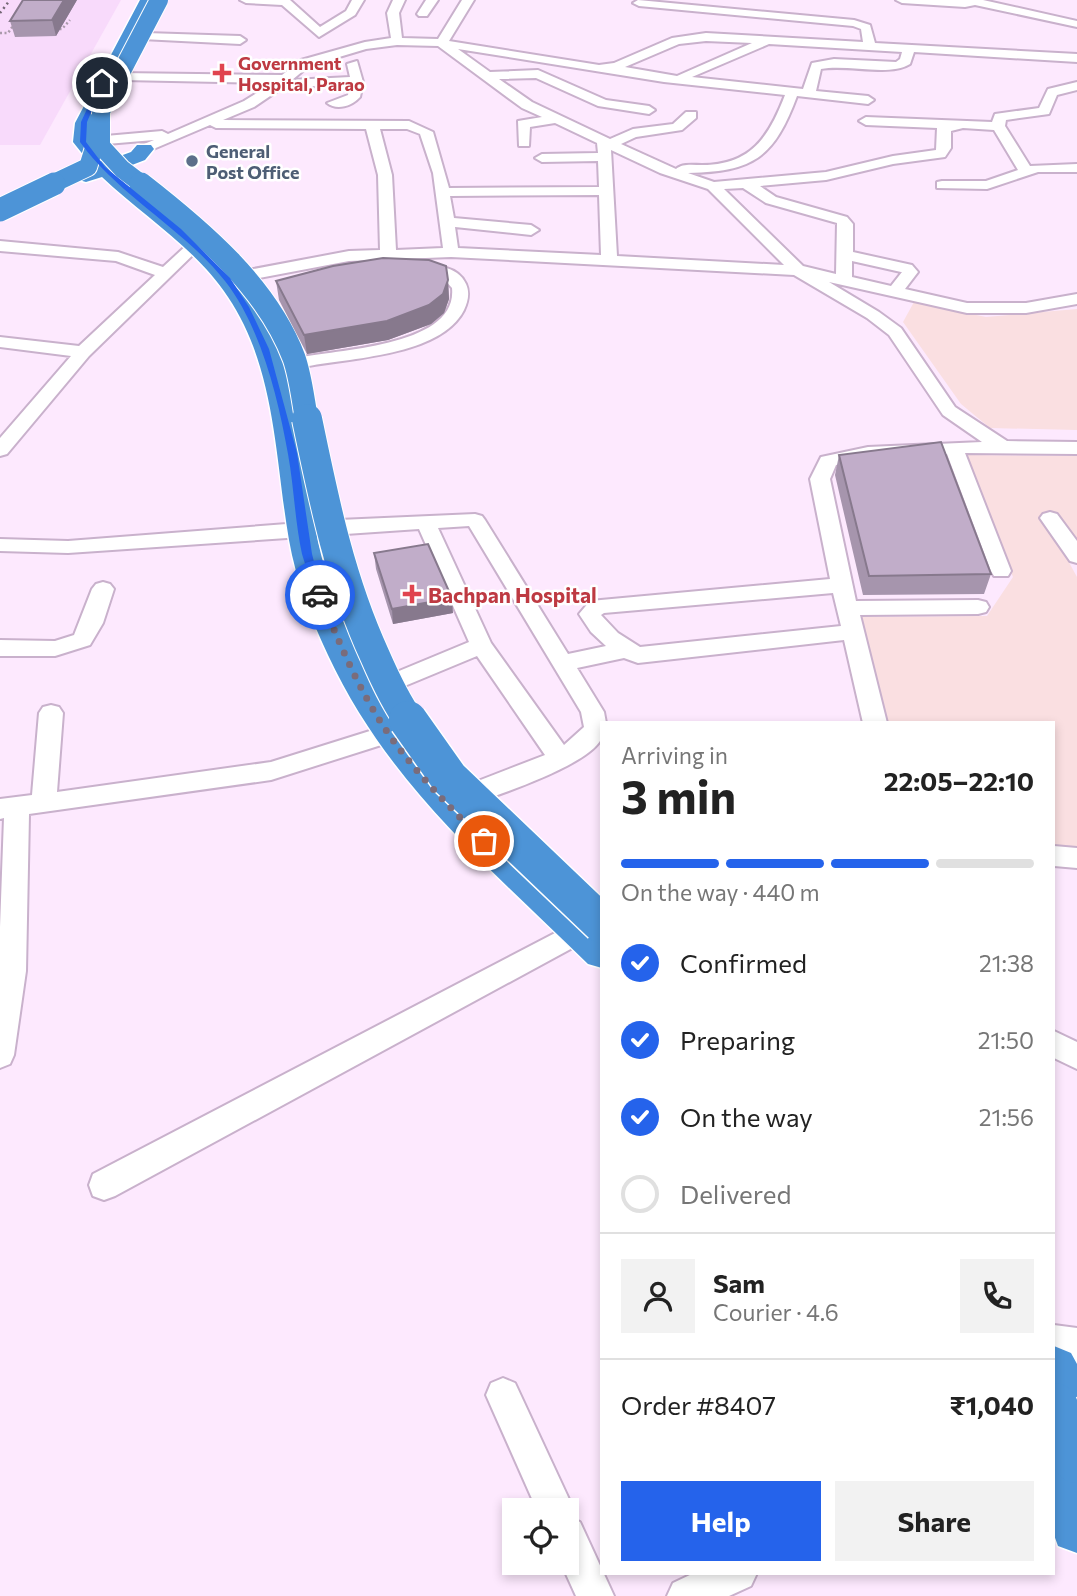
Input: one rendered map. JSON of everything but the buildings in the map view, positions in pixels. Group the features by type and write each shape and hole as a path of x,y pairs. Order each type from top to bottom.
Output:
{"highway":[{"path":"151,0 84,122 108,154 194,246 257,285"},
{"path":"159,0 101,111 101,146 113,160 195,227 264,300 294,359 331,535 351,600 371,653 396,703 449,778 595,932"},
{"path":"165,0 110,100 104,120 108,154 209,250 257,307 287,385 315,526 342,623 369,680 420,759 470,815 595,932"},
{"path":"0,204 108,154"},
{"path":"0,210 81,172 108,154"},
{"path":"0,215 108,154"},
{"path":"108,154 195,220 257,285 303,362 339,526 368,620 395,682 427,733 474,793 600,907"},
{"path":"257,285 253,320 265,349 292,453 303,529 317,586 360,685 389,734 446,804 595,932"},
{"path":"1055,1372 1077,1417"},
{"path":"1055,1409 1077,1459"},
{"path":"1055,1481 1077,1527"}],"street":[{"path":"246,0 284,1 319,33"},
{"path":"319,33 351,13 358,0"},
{"path":"397,41 393,13 399,0"},
{"path":"424,14 432,0"},
{"path":"441,43 468,0"},
{"path":"709,0 714,12"},
{"path":"902,0 965,4 972,1 1077,24"},
{"path":"639,3 714,12 789,13 861,25 866,27 870,46"},
{"path":"316,59 319,33"},
{"path":"146,37 240,40"},
{"path":"108,154 184,134 208,124 249,104 282,82 295,69 316,59 397,41 441,43 589,68 609,68 690,38 1077,58"},
{"path":"652,129 645,118 660,91 768,40"},
{"path":"997,53 1006,46 1041,42"},
{"path":"441,43 527,105 607,148 713,186 826,176 893,160 940,154 944,148 944,128 952,125"},
{"path":"809,92 816,66 834,63 898,66 906,61 909,48"},
{"path":"333,103 343,103 354,97 356,80 349,50"},
{"path":"609,68 660,91"},
{"path":"488,76 538,74 603,103 660,91 793,90 868,100"},
{"path":"123,76 282,82 356,80"},
{"path":"1026,171 998,126 1000,117 1044,111 1052,92 1077,86"},
{"path":"665,170 738,164 754,155 782,123 793,90"},
{"path":"542,158 607,148 633,133 677,127 691,115"},
{"path":"524,143 523,124 556,119"},
{"path":"866,121 998,126"},
{"path":"208,124 409,125 426,132 440,173 452,252"},
{"path":"372,125 385,175 388,253"},
{"path":"108,154 184,134"},
{"path":"607,148 609,260"},
{"path":"942,185 986,185 999,183 1026,171 1053,167 1077,168"},
{"path":"746,183 771,200 842,220 846,224 844,280"},
{"path":"713,186 798,270 895,332 948,411 1001,446"},
{"path":"447,222 534,211 607,191"},
{"path":"443,192 534,211"},
{"path":"526,256 534,211"},
{"path":"0,246 118,257 165,273"},
{"path":"0,450 9,425 194,246"},
{"path":"257,285 349,257 388,253 452,252 798,270 967,308 1026,308 1077,299"},
{"path":"845,255 906,268 910,272 889,327"},
{"path":"303,362 411,341 435,332 447,323 458,307 461,292 458,281 447,273 413,269 370,272"},
{"path":"0,342 83,352"},
{"path":"948,411 949,448 1001,571"},
{"path":"875,721 820,479 828,461 846,454 949,448 1077,448"},
{"path":"0,545 68,547 467,518 479,524 592,712 596,729 584,746 446,804"},
{"path":"1050,518 1077,556"},
{"path":"426,523 481,645 560,758"},
{"path":"842,585 598,606 590,614 594,621 626,650 638,654 654,655 853,632"},
{"path":"0,648 69,647 80,642 87,632 103,589"},
{"path":"848,608 978,607"},
{"path":"395,682 481,645"},
{"path":"563,663 626,650"},
{"path":"44,803 51,713"},
{"path":"0,1055 12,971 9,808 271,771 389,734"},
{"path":"1055,856 1077,858"},
{"path":"104,1185 595,932"},
{"path":"1055,1045 1077,1056"},
{"path":"1055,1342 1077,1345"},
{"path":"503,1395 550,1498"},
{"path":"1055,1452 1077,1443"},
{"path":"579,1561 595,1596"},
{"path":"686,1596 733,1575"}],"path":[{"path":"0,33 8,33 18,20"},
{"path":"49,29 62,29 71,20"},
{"path":"11,29 18,29"}],"shaded area":[{"path":"0,0 121,0 40,145 0,145"},
{"path":"914,302 986,317 1077,309 1077,430 990,428 961,404 903,322"},
{"path":"964,455 1077,456 1077,548 1049,512 1042,513 1077,577 1077,847 1055,845 1055,721 886,721 861,617 987,616 1013,577"}],"railway":[{"path":"0,13 10,0"}],"way so far":[{"path":"320,595 360,685 389,734 446,804 484,841"}],"place":[{"name":"Government Hospital, Parao","path":"222,73"},
{"name":"General Post Office","path":"192,161"},
{"name":"Bachpan Hospital","path":"412,594"}],"route":[{"path":"102,83 84,122 83,142 103,169 179,230 227,279 253,320 265,349 292,453 307,554 320,595"}]}
